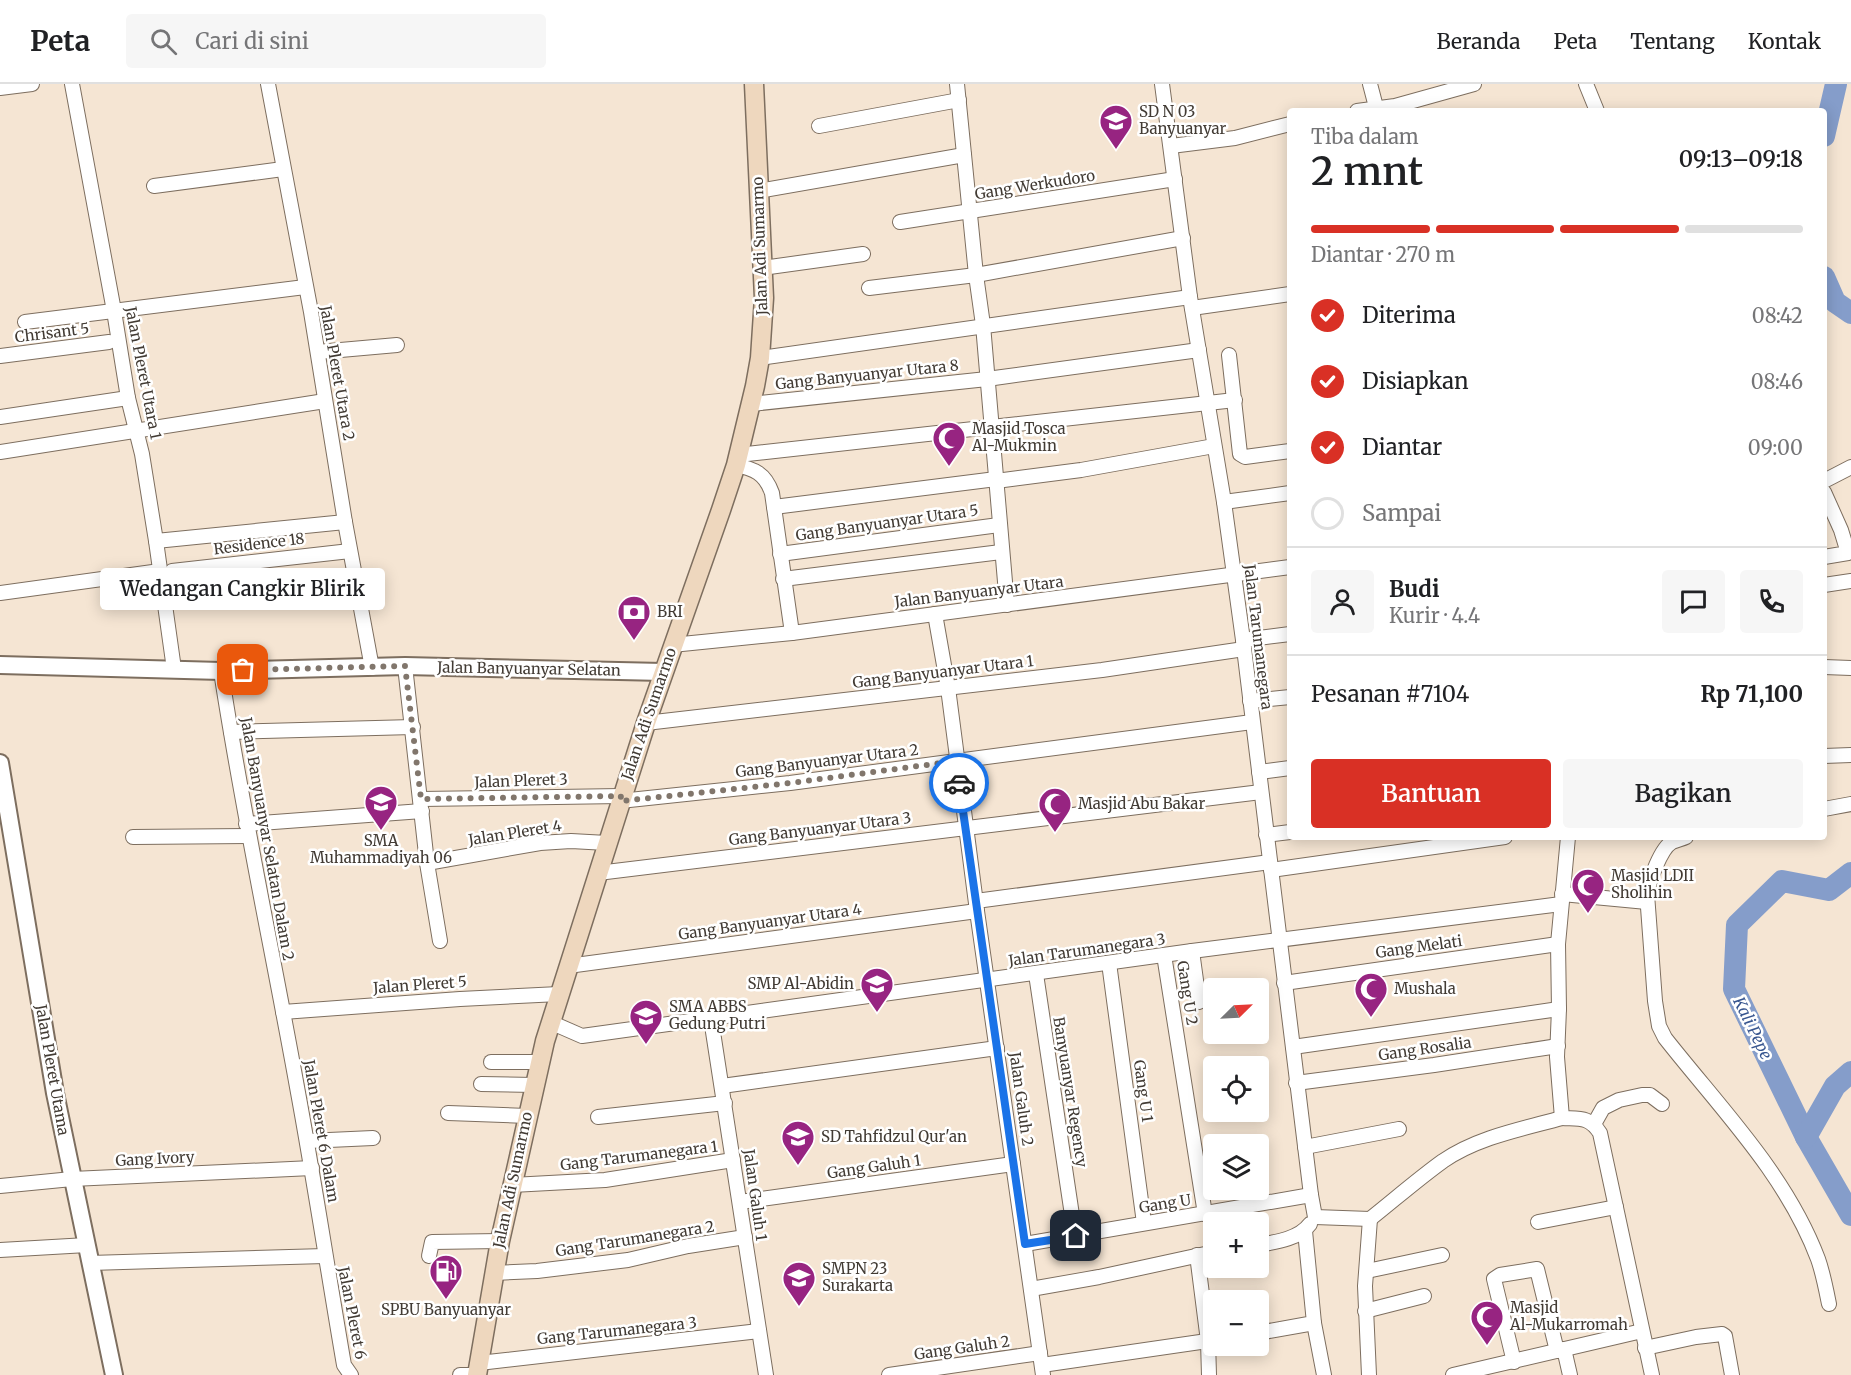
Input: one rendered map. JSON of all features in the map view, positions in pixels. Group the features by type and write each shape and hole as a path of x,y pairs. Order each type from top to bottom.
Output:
{"main road":[{"name":"Jalan Adi Sumarmo","path":"477,1371 500,1240 550,1022 672,645 722,510 751,404 760,358 764,298 754,84"}],"street":[{"path":"0,88 32,84"},
{"name":"Jalan Pleret Utara 1","path":"72,84 128,398 142,454 156,541 166,571 174,669"},
{"name":"Jalan Pleret Utara 2","path":"268,84 318,352 345,522 372,668"},
{"path":"957,84 969,213 983,325 1007,605"},
{"name":"Jalan Tarumanegara","path":"1162,84 1191,302 1224,502 1244,645 1278,941 1314,1217"},
{"path":"1370,84 1376,107"},
{"path":"1398,108 1474,84"},
{"path":"1586,84 1595,108"},
{"path":"819,126 959,100"},
{"path":"1371,108 1386,108"},
{"path":"1171,146 1235,138 1287,125"},
{"path":"759,192 964,155"},
{"path":"154,186 283,169"},
{"name":"Gang Werkudoro","path":"900,222 1175,179"},
{"path":"869,288 976,275 1183,238"},
{"path":"762,268 863,254"},
{"path":"25,322 305,286"},
{"path":"760,358 983,325 1191,302 1287,294"},
{"name":"Chrisant 5","path":"0,356 109,342"},
{"path":"318,352 397,345"},
{"name":"Gang Banyuanyar Utara 8","path":"751,404 987,379 1199,350"},
{"path":"1229,355 1240,454 1242,456 1287,451"},
{"path":"0,417 128,398"},
{"path":"737,460 992,426 1235,400"},
{"path":"0,452 325,401"},
{"path":"774,507 1081,470 1214,447"},
{"path":"737,460 765,478 772,493 792,633"},
{"path":"1827,479 1851,467"},
{"path":"1224,502 1287,493"},
{"path":"1827,497 1846,528 1850,557 1827,557"},
{"path":"156,541 345,522"},
{"name":"Gang Banyuanyar Utara 5","path":"780,554 999,525"},
{"name":"Residence 18","path":"0,593 350,550"},
{"path":"783,579 1001,552"},
{"name":"Jalan Banyuanyar Utara","path":"672,645 792,633 1287,567"},
{"path":"1827,585 1851,581"},
{"name":"Jalan Galuh 2","path":"935,614 948,688 976,906 1042,1364"},
{"name":"Gang Banyuanyar Utara 1","path":"646,723 948,688 1244,645 1287,635"},
{"name":"Jalan Banyuanyar Selatan","path":"0,665 221,671 405,666 663,672"},
{"path":"405,666 427,863 440,941"},
{"path":"1827,667 1851,668"},
{"name":"Jalan Banyuanyar Selatan Dalam 2","path":"221,671 247,830 283,1012"},
{"path":"1250,701 1287,697"},
{"name":"Gang Banyuanyar Utara 2","path":"621,798 790,783 1252,722"},
{"path":"231,732 413,727"},
{"path":"1827,756 1851,755"},
{"name":"Jalan Pleret Utama","path":"0,763 72,1179 114,1375"},
{"path":"1259,772 1287,768"},
{"name":"Gang Banyuanyar Utara 3","path":"598,873 1261,792"},
{"name":"Jalan Pleret 3","path":"133,837 247,830 421,805 621,798"},
{"path":"1827,808 1851,804"},
{"path":"1266,835 1287,832"},
{"name":"Gang Banyuanyar Utara 4","path":"568,966 976,906 1481,840"},
{"path":"1562,1118 1558,1046 1558,944 1568,840"},
{"path":"1678,840 1672,842 1664,852 1650,880 1647,902 1655,1001 1662,1033 1724,1108 1767,1166 1802,1224 1818,1260 1829,1304"},
{"name":"Jalan Pleret 4","path":"427,863 540,843 571,841 607,843"},
{"name":"Jalan Tarumanegara 3","path":"545,1041 1278,941 1561,899 1647,902"},
{"name":"Gang Melati","path":"1284,983 1558,944"},
{"path":"1192,951 1199,1002"},
{"name":"Gang U 2","path":"1164,955 1205,1212"},
{"name":"Gang U 1","path":"1109,963 1144,1223"},
{"name":"Banyuanyar Regency","path":"1036,974 1072,1215"},
{"name":"Jalan Pleret 5","path":"283,1012 559,994"},
{"path":"1293,1047 1559,1009"},
{"name":"Jalan Pleret 6 Dalam","path":"283,1012 312,1168 325,1256"},
{"name":"Jalan Galuh 1","path":"711,1019 766,1375"},
{"path":"550,1022 582,1036"},
{"name":"Gang Rosalia","path":"1296,1083 1558,1046"},
{"path":"722,1086 997,1048"},
{"path":"491,1062 540,1062"},
{"path":"481,1084 534,1085"},
{"path":"1594,1124 1603,1108 1619,1100 1650,1095 1662,1104"},
{"path":"598,1117 724,1103"},
{"path":"448,1113 527,1116"},
{"path":"1269,1243 1291,1238 1305,1231 1314,1217 1370,1219 1444,1161 1490,1138 1562,1118 1585,1119 1594,1124 1599,1132 1652,1375"},
{"path":"1305,1148 1399,1129"},
{"path":"307,1140 373,1138"},
{"name":"Gang Tarumanegara 1","path":"512,1185 605,1180 734,1160"},
{"name":"Gang Galuh 1","path":"740,1202 1013,1164"},
{"name":"Gang Ivory","path":"0,1186 72,1179 312,1168"},
{"name":"Gang U","path":"1216,1212 1311,1195"},
{"path":"1538,1222 1616,1207"},
{"name":"Gang U","path":"1025,1244 1203,1214"},
{"path":"1369,1375 1365,1311 1370,1219"},
{"path":"1305,1231 1314,1323 1324,1375"},
{"name":"Gang Tarumanegara 2","path":"494,1273 537,1271 628,1260 688,1246 745,1237"},
{"path":"429,1256 432,1242 500,1240"},
{"path":"0,1250 87,1245"},
{"path":"1031,1289 1100,1277 1203,1254"},
{"path":"1197,1255 1203,1292"},
{"path":"1367,1271 1442,1255"},
{"path":"90,1263 325,1256"},
{"name":"Jalan Pleret 6","path":"325,1256 344,1365 351,1375"},
{"path":"1514,1362 1494,1278 1537,1269 1570,1375"},
{"path":"1365,1311 1424,1296"},
{"path":"1269,1331 1314,1323"},
{"name":"Gang Tarumanegara 3","path":"477,1371 759,1331"},
{"path":"1453,1375 1642,1331"},
{"path":"1645,1348 1722,1334 1725,1336 1732,1375"},
{"name":"Gang Galuh 2","path":"889,1375 1042,1364 1203,1342"},
{"path":"1209,1375 1210,1356"},
{"path":"460,1375 477,1371"}],"waterway":[{"name":"Kali Pepe","path":"1827,123 1836,84"},
{"name":"Kali Pepe","path":"1827,284 1835,302 1851,313"},
{"name":"Kali Pepe","path":"1851,873 1829,890 1782,881 1737,925 1734,989 1806,1137 1851,1215"},
{"path":"1806,1137 1835,1086 1851,1072"}],"way so far":[{"path":"243,670 405,666 421,799 582,795 621,796 620,801 790,783 956,761 959,783"}],"place":[{"name":"SD N 03 Banyuanyar","path":"1116,150"},
{"name":"Masjid Tosca Al-Mukmin","path":"949,467"},
{"name":"BRI","path":"634,641"},
{"name":"Wedangan Cangkir Blirik","path":"243,670"},
{"name":"SMA Muhammadiyah 06","path":"381,831"},
{"name":"Masjid Abu Bakar","path":"1055,833"},
{"name":"Masjid LDII Sholihin","path":"1588,914"},
{"name":"SMP Al-Abidin","path":"877,1013"},
{"name":"Mushala","path":"1371,1018"},
{"name":"SMA ABBS Gedung Putri","path":"646,1045"},
{"name":"SD Tahfidzul Qur'an","path":"798,1166"},
{"name":"SPBU Banyuanyar","path":"446,1300"},
{"name":"SMPN 23 Surakarta","path":"799,1307"},
{"name":"Masjid Al-Mukarromah","path":"1487,1346"}],"route":[{"path":"959,783 1025,1244 1076,1236"}]}
